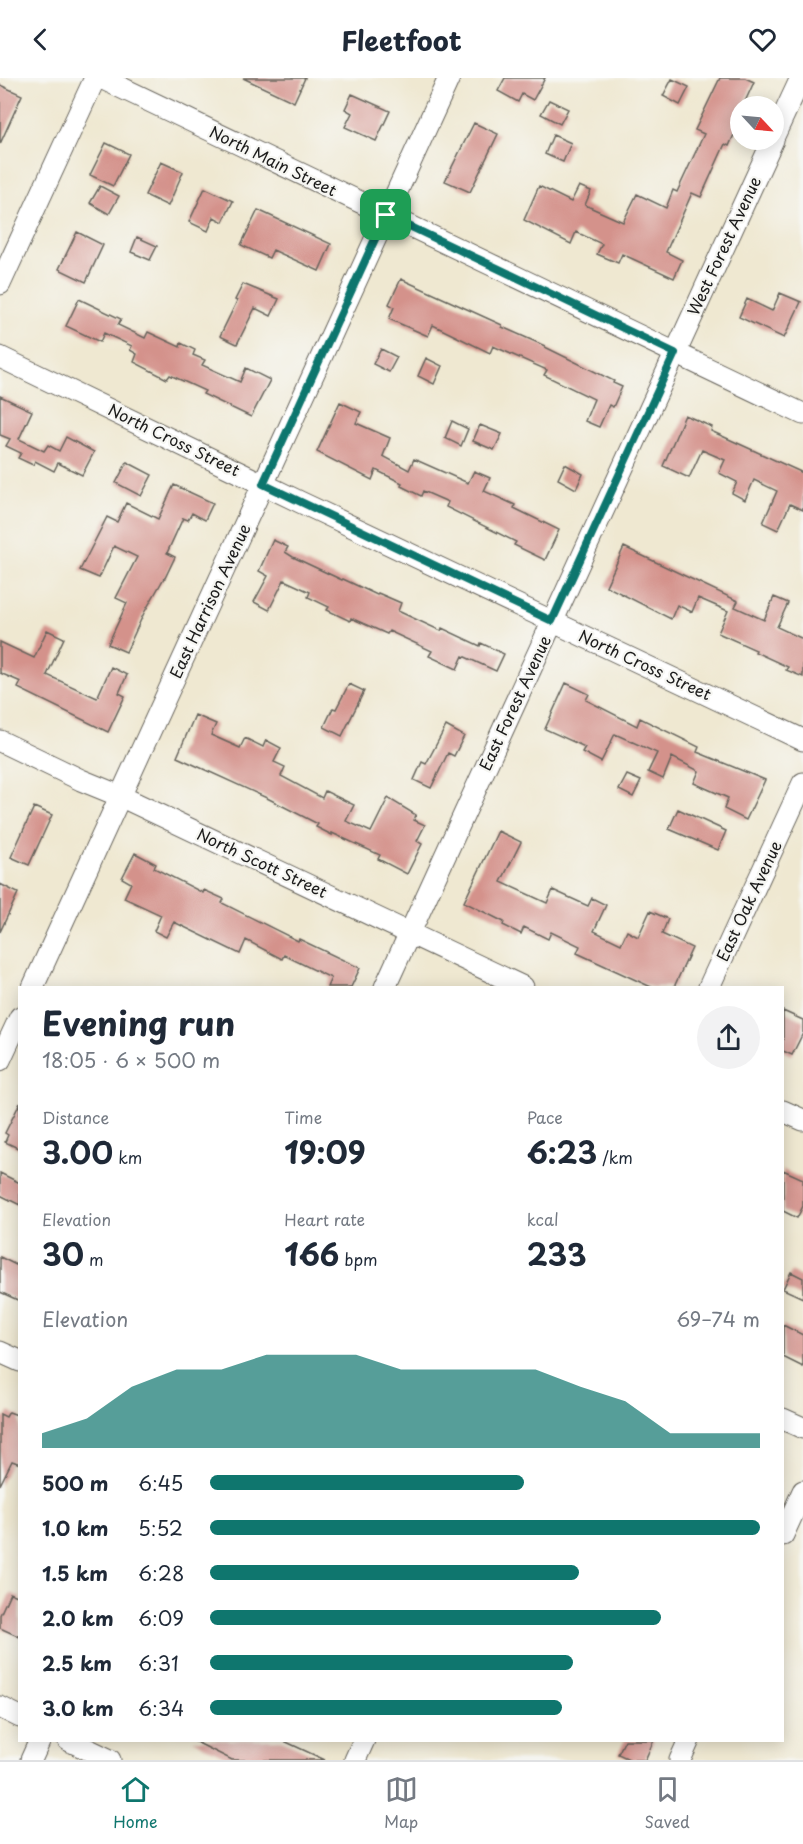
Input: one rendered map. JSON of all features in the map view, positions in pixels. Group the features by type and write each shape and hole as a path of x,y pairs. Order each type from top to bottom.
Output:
{"street":[{"path":"0,284 95,78"},
{"name":"North Main Street","path":"101,78 803,414"},
{"name":"East Harrison Avenue","path":"33,986 448,78"},
{"name":"West Forest Avenue","path":"784,115 801,80"},
{"name":"West Forest Avenue","path":"675,353 768,150"},
{"name":"East Forest Avenue","path":"385,986 675,353"},
{"name":"North Cross Street","path":"0,357 803,740"},
{"name":"North Scott Street","path":"0,741 521,986"},
{"name":"East Oak Avenue","path":"709,986 803,783"},
{"path":"8,1055 18,1023"},
{"path":"784,1110 803,1120"},
{"path":"0,1352 18,1360"},
{"path":"784,1419 803,1428"},
{"path":"784,1533 803,1491"},
{"path":"0,1707 18,1716"},
{"path":"31,1760 39,1742"},
{"path":"72,1742 110,1760"},
{"path":"355,1760 363,1742"},
{"path":"680,1760 688,1742"}],"building":[{"path":"243,78 305,78 294,102"},
{"path":"505,78 545,78 533,100 522,94 518,102 498,91"},
{"path":"720,78 745,78 754,82 748,96 730,96 730,144 729,146 725,144 701,197 692,193 666,252 682,260 674,278 622,254 618,263 597,254 602,244 576,232 571,244 524,220 539,186 571,202 579,186 591,191 585,205 623,222 637,194 666,208 673,190 677,192 704,134 695,130"},
{"path":"672,79 689,87 680,105 663,96"},
{"path":"0,85 22,95 0,144"},
{"path":"352,94 390,111 376,141 345,127 352,113 345,109"},
{"path":"549,100 568,109 560,124 541,114"},
{"path":"474,123 498,134 470,192 445,181"},
{"path":"553,135 571,143 563,162 545,154"},
{"path":"106,143 129,154 113,186 90,175"},
{"path":"161,162 183,172 168,206 145,195"},
{"path":"100,186 119,196 109,214 90,203"},
{"path":"205,188 233,201 223,222 214,217 208,231 189,222"},
{"path":"258,210 331,244 319,271 273,250 269,258 241,245"},
{"path":"77,232 103,245 86,282 59,269"},
{"path":"137,237 157,246 150,260 131,252"},
{"path":"401,279 502,325 614,381 613,383 622,387 613,407 609,405 599,427 585,421 594,399 544,375 547,370 493,346 490,353 433,325 428,336 389,319 394,307 389,304"},
{"path":"243,284 279,299 271,316 255,308 237,344 220,336"},
{"path":"780,293 801,302 784,338 739,317 747,299 772,311"},
{"path":"79,299 121,319 118,325 145,338 148,332 180,347 181,343 195,350 193,355 205,360 202,365 240,382 246,368 270,380 251,417 203,394 205,391 170,375 167,379 134,362 137,354 130,350 132,346 104,333 100,342 66,326"},
{"path":"381,349 397,357 389,372 373,364"},
{"path":"426,358 442,366 434,384 418,376"},
{"path":"0,396 32,411 19,439 44,451 48,445 59,451 66,437 94,452 82,475 58,463 54,471 35,461 33,465 18,458 21,453 6,446 10,439 0,435"},
{"path":"340,402 361,412 356,423 390,438 383,456 409,470 414,459 468,483 474,471 490,478 484,491 515,505 514,508 559,530 545,560 514,545 516,542 446,507 448,502 423,491 421,496 376,470 372,480 317,452"},
{"path":"685,415 712,427 711,431 803,473 803,510 790,504 778,530 763,523 777,491 754,480 745,500 732,493 737,482 719,473 725,460 702,450 689,478 663,466"},
{"path":"452,421 468,429 461,446 445,438"},
{"path":"480,425 502,434 494,450 473,441"},
{"path":"127,462 152,475 141,496 116,483"},
{"path":"565,464 583,474 576,489 558,479"},
{"path":"174,485 213,503 205,520 192,513 188,520 183,518 167,553 175,557 144,613 126,652 108,644 127,603 116,598 137,557 114,546 99,578 80,570 107,517 117,522 126,503 158,519"},
{"path":"273,540 288,547 285,552 293,557 377,595 378,593 401,603 398,611 441,631 442,628 480,646 481,643 504,654 496,671 463,656 457,669 429,656 432,651 389,631 387,634 327,610 329,607 308,597 310,592 284,580 269,610 254,602 268,576 259,571"},
{"path":"624,547 738,601 735,607 764,620 774,597 788,603 777,627 803,639 803,677 786,670 788,667 755,652 756,650 718,633 728,611 698,598 692,612 677,605 671,619 606,586"},
{"path":"47,630 64,638 47,675 97,698 111,667 127,675 119,693 125,696 108,732 18,688 21,682 0,673 0,642 34,658"},
{"path":"566,683 589,694 586,700 637,726 640,718 699,747 697,752 765,780 746,820 724,809 728,798 694,783 699,771 672,757 663,779 648,772 657,753 615,734 601,762 582,752 585,747 545,729"},
{"path":"349,684 364,691 342,736 324,727"},
{"path":"195,715 216,724 211,735 240,748 245,738 263,747 266,740 281,748 274,762 285,767 281,776 322,798 325,791 354,805 346,821 371,832 388,798 416,815 414,820 425,825 417,841 422,844 407,874 378,859 380,855 332,833 332,835 316,827 318,824 269,799 177,757"},
{"path":"446,726 464,736 454,756 448,753 431,788 414,780 422,762 426,764"},
{"path":"627,775 641,781 633,797 619,790"},
{"path":"34,807 52,815 29,865 11,857"},
{"path":"678,809 726,831 718,850 669,829"},
{"path":"498,831 521,842 501,882 547,903 553,890 588,906 592,898 606,905 594,931 621,944 627,931 638,937 650,911 668,919 662,934 692,948 674,986 649,986 577,953 580,946 551,932 548,939 524,927 521,934 503,925 504,922 464,902"},
{"path":"135,853 156,864 154,868 203,893 204,890 224,899 222,903 298,941 299,939 360,968 351,986 327,986 331,978 284,955 282,959 246,940 240,954 174,922 166,937 154,931 161,915 124,898 131,883 122,878"},
{"path":"0,884 18,893 0,932"},
{"path":"784,1011 803,1020 803,1033 792,1055 784,1051"},
{"path":"18,1107 18,1148 5,1142 8,1135 5,1133"},
{"path":"784,1170 803,1179 803,1206 797,1218 784,1212"},
{"path":"0,1173 18,1182 18,1204 0,1195"},
{"path":"0,1257 18,1266 18,1300 0,1292"},
{"path":"791,1272 803,1278 803,1298 784,1289"},
{"path":"784,1326 803,1335 803,1367 784,1358"},
{"path":"9,1412 18,1415 18,1463 12,1461 0,1485 0,1414 6,1417"},
{"path":"10,1593 18,1596 18,1636 0,1628 0,1615"},
{"path":"196,1742 286,1742 325,1760 232,1760"},
{"path":"624,1742 653,1742 645,1760 631,1760 618,1754"}],"route":[{"path":"386,215 675,353 552,621 263,484 386,215"}]}
